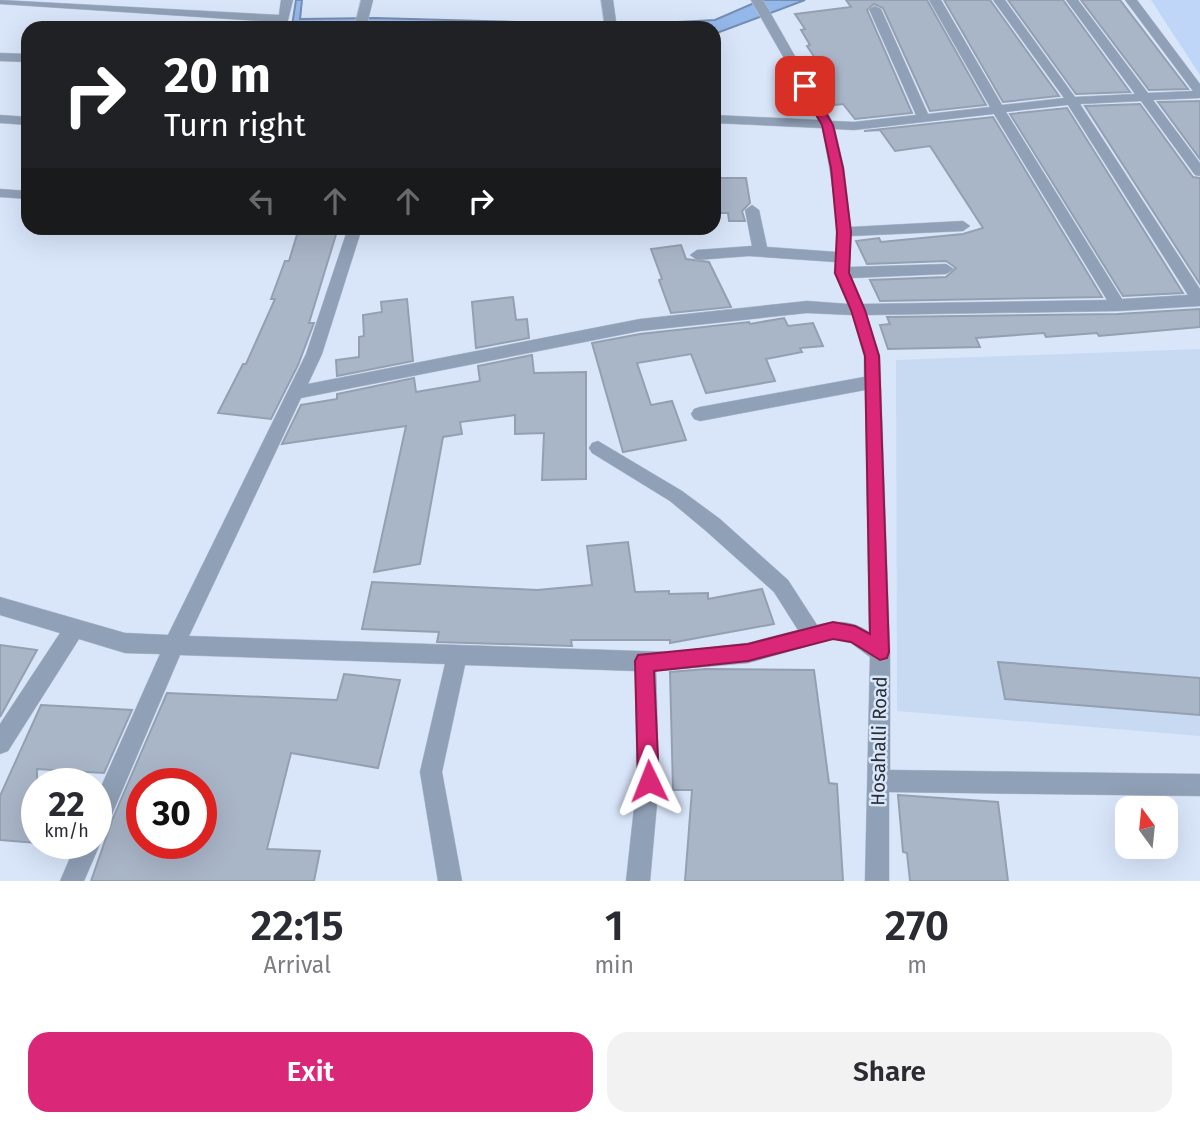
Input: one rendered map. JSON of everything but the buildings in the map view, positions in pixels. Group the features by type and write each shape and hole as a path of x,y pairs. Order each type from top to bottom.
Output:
{"street":[{"path":"191,13 202,0"},
{"path":"283,21 287,0"},
{"path":"362,21 367,0"},
{"path":"607,0 610,21"},
{"path":"935,0 998,110 1118,305"},
{"path":"295,393 640,325 782,309 1118,305 1200,300 1072,101 999,0"},
{"path":"1072,0 1200,172"},
{"path":"1131,0 1200,93"},
{"path":"757,1 828,125 837,168 844,232 843,265"},
{"path":"7,5 109,4 257,21"},
{"path":"875,9 923,117"},
{"path":"0,57 21,58"},
{"path":"721,119 854,126 1072,101 1200,93"},
{"path":"0,135 6,120"},
{"path":"0,193 21,194"},
{"path":"752,210 760,251"},
{"path":"844,232 963,226"},
{"path":"112,788 174,645 314,354 353,235"},
{"path":"697,255 760,251 843,265 946,269"},
{"name":"Hosahalli Road","path":"843,265 872,356 871,405 880,652 877,881"},
{"path":"700,414 873,382"},
{"path":"597,448 676,496 713,525 781,586 812,635"},
{"path":"0,606 125,643 669,662 748,653 833,630 855,635 880,652"},
{"path":"0,743 75,628"},
{"path":"450,881 431,772 457,655"},
{"path":"638,881 649,781 645,661"},
{"path":"878,781 1200,785"},
{"path":"72,881 82,859"}],"shaded area":[{"path":"296,0 302,0 300,19 480,21 293,21"},
{"path":"761,0 805,0 721,31 721,21 696,21 715,20"},
{"path":"1151,0 1200,0 1200,75"},
{"path":"1200,349 1200,736 897,711 896,360"}],"route":[{"path":"649,781 645,661 669,662 748,653 833,630 855,635 880,652 871,405 872,356 858,310 842,273 844,232 837,168 828,125 805,86"}]}
